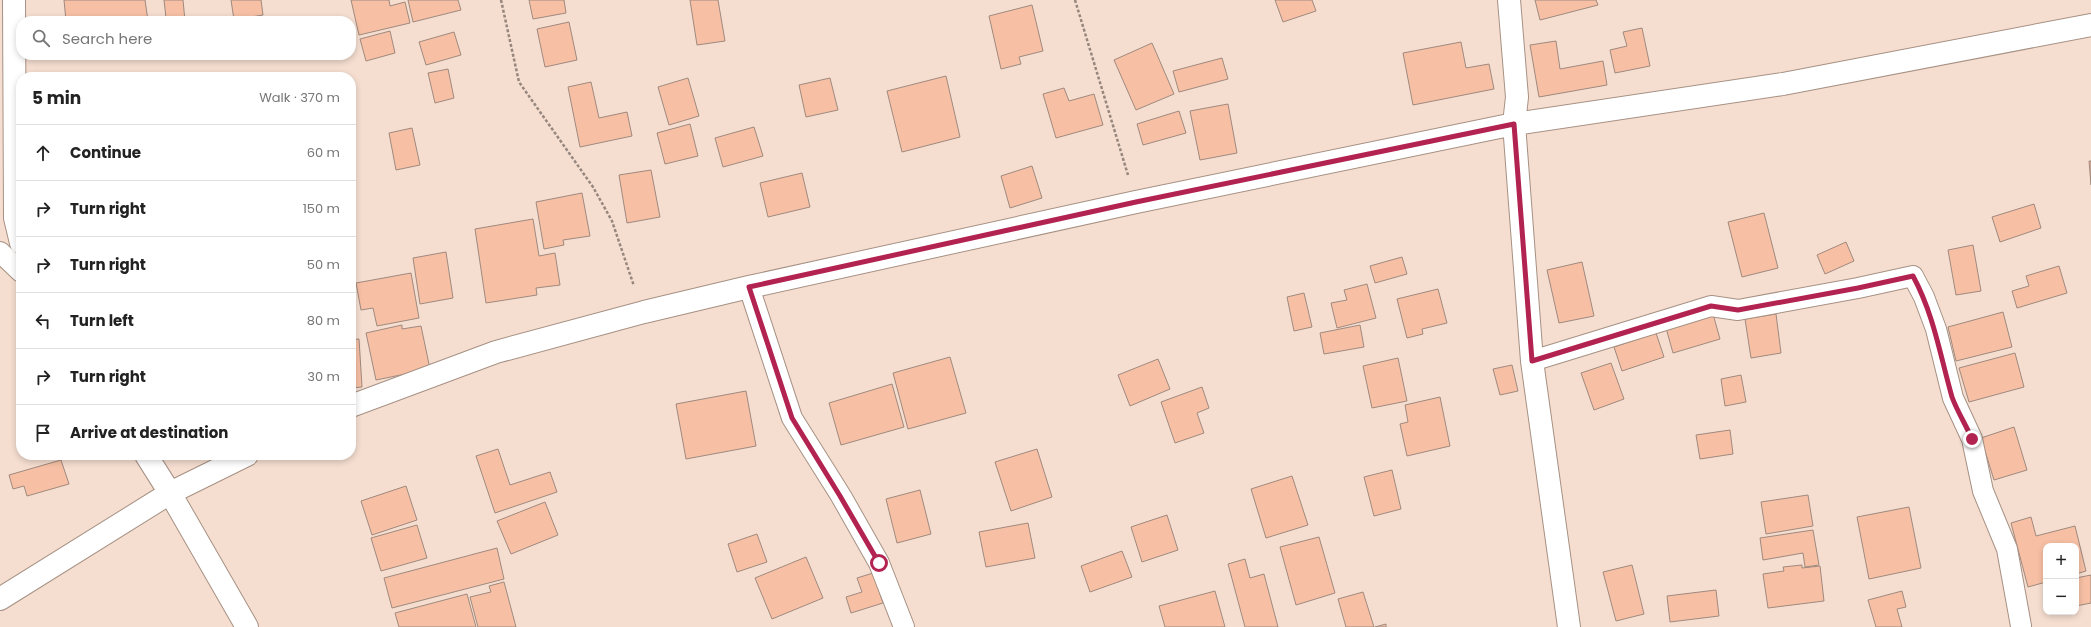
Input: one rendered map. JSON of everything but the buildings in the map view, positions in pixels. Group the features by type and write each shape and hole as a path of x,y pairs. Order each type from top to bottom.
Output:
{"street":[{"path":"14,0 16,222"},
{"path":"1509,0 1517,97 1514,124 1532,361 1569,627"},
{"path":"356,404 496,352 644,312 749,287 1136,202 1514,124 1783,84 2091,25"},
{"path":"149,460 170,493 247,627"},
{"path":"0,599 170,493 237,460"}],"lane":[{"path":"0,252 16,267"},
{"path":"1532,361 1711,306 1738,310 1858,288 1913,276 1924,297 1936,329 1953,398 1972,439 1983,492 2007,550 2021,626"},
{"path":"749,287 792,418 879,563 904,627"}],"path":[{"path":"501,0 519,82 593,187 612,221 644,312"},
{"path":"1075,0 1136,202"}],"route":[{"path":"879,563 792,418 749,287 1136,202 1514,124 1532,361 1711,306 1738,310 1858,288 1913,276 1924,297 1936,329 1953,398 1972,439"}]}
